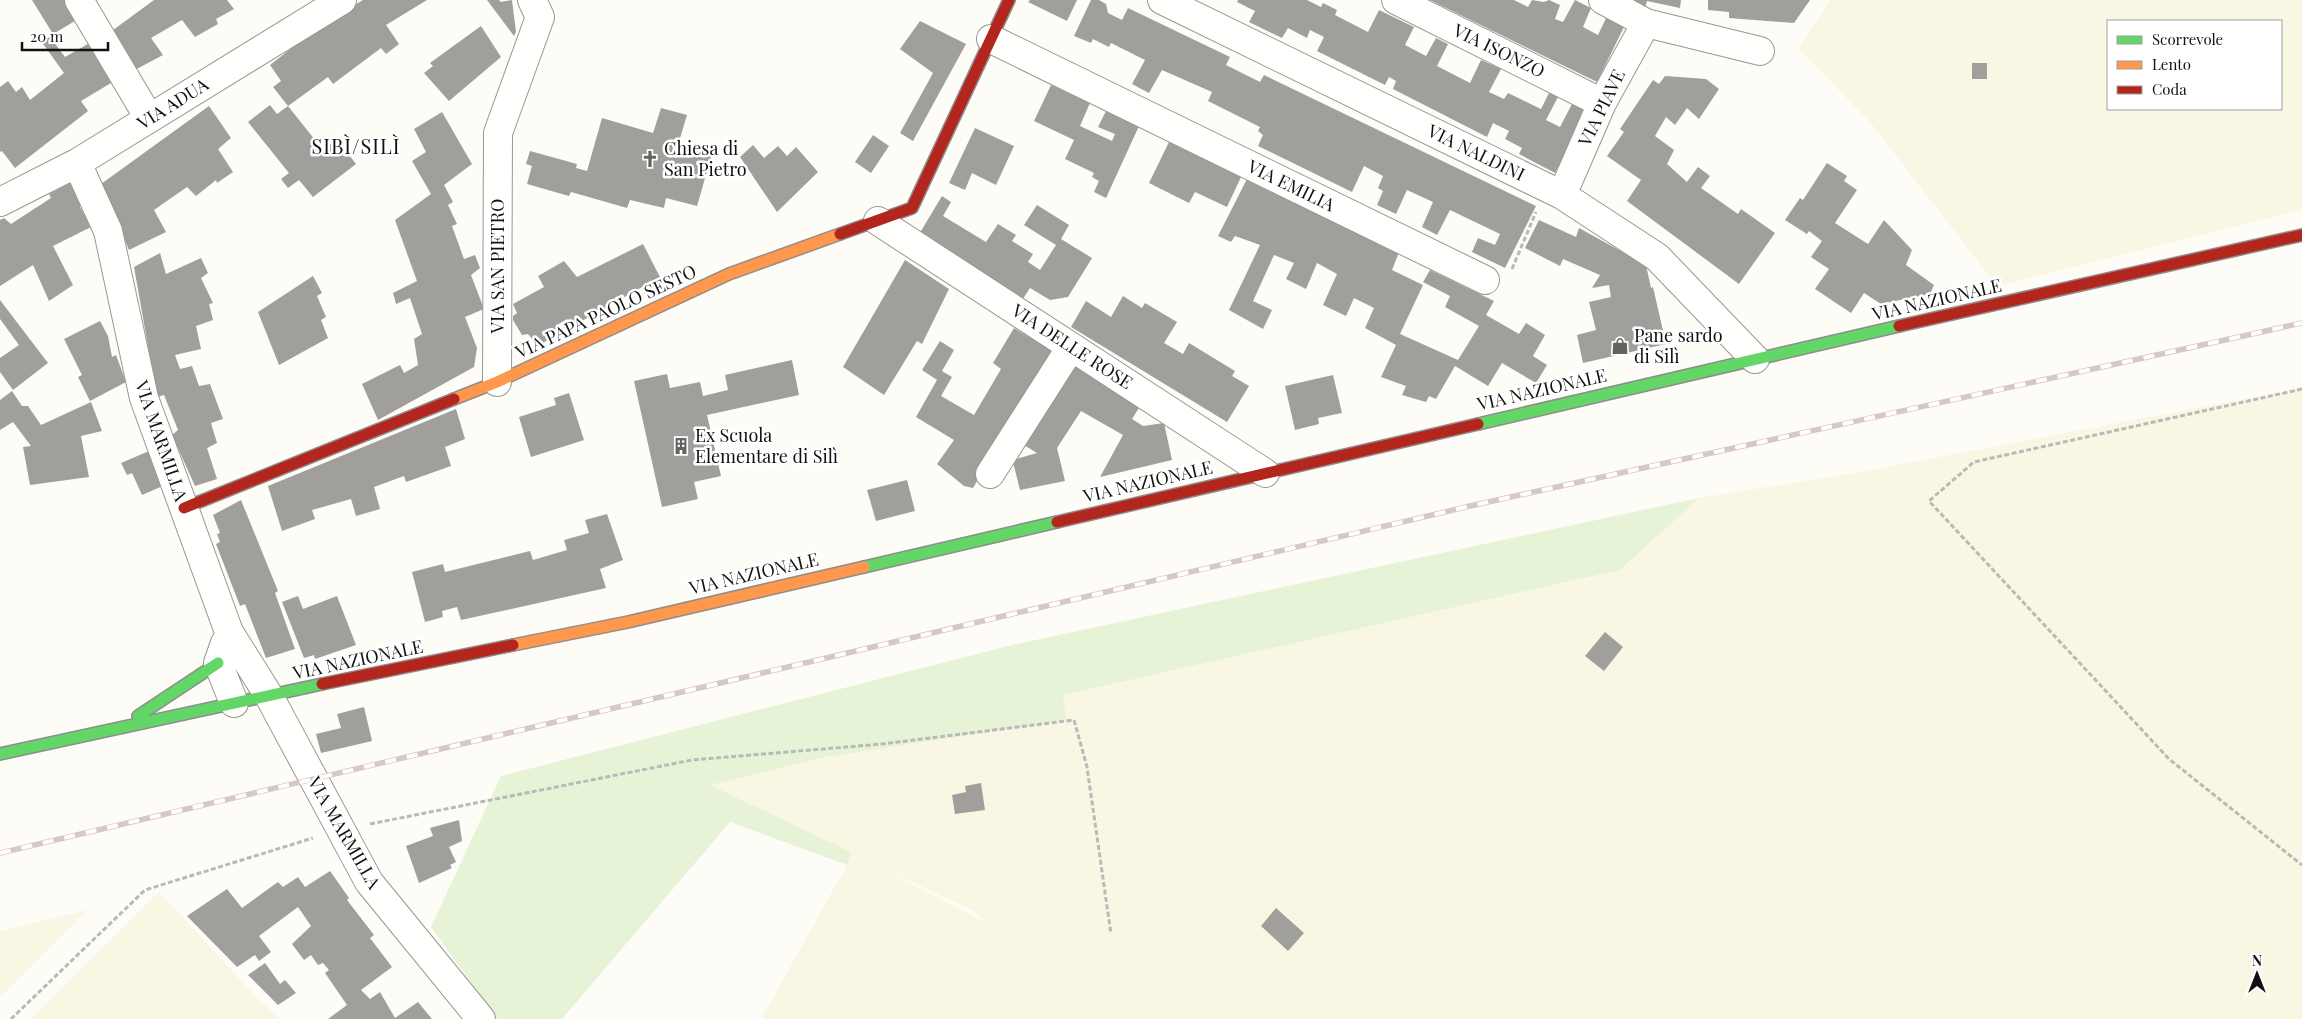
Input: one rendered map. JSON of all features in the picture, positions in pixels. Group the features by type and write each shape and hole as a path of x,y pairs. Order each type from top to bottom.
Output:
{"main road":[{"path":"878,222 912,208 1009,0"},
{"name":"VIA PAPA PAOLO SESTO","path":"497,382 729,274 878,222"},
{"name":"VIA NAZIONALE","path":"0,754 122,726 628,622 1755,359 2302,235"},
{"path":"184,508 497,382"},
{"path":"122,726 218,663"}],"street":[{"path":"79,0 149,118"},
{"name":"VIA ADUA","path":"0,202 77,163 342,0"},
{"name":"VIA SAN PIETRO","path":"497,382 498,133 540,17 532,0"},
{"name":"VIA NALDINI","path":"1162,0 1555,192 1657,257 1755,359"},
{"name":"VIA ISONZO","path":"1396,0 1602,103"},
{"path":"1603,0 1646,23 1760,51"},
{"name":"VIA PIAVE","path":"1555,192 1646,23"},
{"name":"VIA EMILIA","path":"991,39 1485,280"},
{"name":"VIA MARMILLA","path":"77,163 108,232 144,398 229,632 269,696 368,882 480,1019"},
{"name":"VIA DELLE ROSE","path":"878,222 1265,473"},
{"path":"990,474 1071,346"},
{"path":"229,632 218,663 234,703"}],"path":[{"path":"1485,280 1510,272 1555,192"},
{"path":"2302,389 1974,462 1929,500 2170,759 2302,865"},
{"path":"11,1019 144,890 341,830 692,760 882,744 1074,720 1087,767 1111,934"}],"shaded area":[{"path":"1830,0 2302,0 2302,210 1997,286 1870,122 1798,48"},
{"path":"2302,388 2302,1019 761,1019 847,865 851,852 709,785 826,757 1065,720 1062,695 1620,570 1699,498 1871,470","holes":["878,866 974,911 983,921"]},
{"path":"159,892 256,997 280,1019 30,1019"},
{"path":"88,910 0,997 0,931"}],"green space":[{"path":"1699,498 1620,570 1063,695 1066,720 826,757 710,785 851,852 847,865 730,822 562,1019 497,1019 431,927 501,776 1012,645"}],"building":[{"path":"32,0 71,0 80,18 53,34"},
{"path":"154,0 227,0 234,9 216,19 218,24 195,37 182,20 151,38 163,55 131,72 109,33"},
{"path":"363,0 427,0 386,25 399,44 386,54 381,48 333,84 328,77 288,106 273,87 281,81 270,65 321,25"},
{"path":"487,0 499,0 501,2 512,0 516,32 514,36"},
{"path":"1030,0 1077,0 1067,21 1028,2"},
{"path":"1091,0 1099,0 1106,4 1108,13 1122,20 1128,8 1230,57 1226,65 1260,82 1264,75 1536,206 1505,268 1472,252 1478,238 1495,245 1500,234 1450,210 1437,235 1422,227 1433,202 1407,190 1396,214 1377,205 1383,191 1378,188 1383,176 1364,166 1352,192 1258,146 1263,135 1258,131 1260,127 1208,101 1212,92 1162,70 1149,93 1132,84 1145,60 1111,43 1109,47 1093,39 1091,43 1074,36"},
{"path":"1238,0 1307,0 1321,7 1323,3 1337,10 1335,15 1368,32 1379,10 1414,27 1405,45 1426,56 1436,38 1448,44 1437,66 1470,83 1481,60 1501,69 1489,92 1504,99 1508,93 1541,109 1549,93 1558,97 1546,120 1560,127 1572,104 1586,111 1555,173 1519,154 1522,148 1505,139 1509,131 1493,123 1487,137 1393,89 1396,81 1389,77 1385,85 1317,51 1324,37 1310,30 1307,38 1288,28 1282,38 1249,22 1255,11 1237,2"},
{"path":"1430,0 1514,0 1528,7 1532,0 1544,2 1549,0 1560,5 1555,19 1563,22 1575,0 1591,8 1583,27 1598,35 1607,16 1625,25 1597,82"},
{"path":"1635,0 1681,0 1680,8 1647,1 1645,8 1634,6"},
{"path":"1708,0 1810,0 1794,23 1729,18 1729,12 1708,10"},
{"path":"920,21 966,44 913,141 900,133 933,73 900,49"},
{"path":"481,26 501,57 449,101 424,73 433,66 430,63"},
{"path":"50,37 65,57 93,41 116,80 81,101 88,111 15,168 2,151 0,152 0,87 8,81 16,92 22,87 30,100 64,73 41,41"},
{"path":"1972,63 1987,63 1987,79 1972,79"},
{"path":"1665,76 1706,79 1719,89 1699,119 1687,108 1675,125 1666,117 1655,136 1674,150 1667,164 1687,182 1698,167 1710,176 1701,188 1738,214 1741,209 1775,233 1739,284 1627,201 1641,180 1607,156 1624,132 1620,129 1653,80 1659,84"},
{"path":"1051,85 1090,103 1080,126 1112,141 1115,134 1098,127 1106,111 1139,126 1106,198 1094,192 1099,181 1092,177 1094,173 1065,159 1074,140 1034,121"},
{"path":"270,105 277,114 288,106 323,150 337,139 356,164 313,197 299,180 288,188 281,179 289,173 248,122"},
{"path":"209,106 231,138 218,149 233,172 217,183 216,180 196,196 187,187 154,210 166,232 129,250 101,184"},
{"name":"Chiesa di San Pietro","path":"661,108 687,115 678,145 712,154 697,206 666,198 664,208 630,200 627,208 571,192 569,196 527,184 532,166 526,164 530,151 577,164 576,168 587,171 602,118 653,133"},
{"path":"442,112 472,164 444,185 453,202 448,205 457,224 452,226 464,259 475,255 480,268 471,275 484,309 465,317 477,348 474,367 378,420 362,384 400,365 404,373 418,365 414,339 422,334 410,298 396,304 393,293 417,281 395,220 431,194 412,161 426,152 414,129"},
{"path":"975,128 1014,146 996,185 972,173 965,190 949,183"},
{"path":"873,135 889,146 871,173 855,162"},
{"path":"1169,142 1241,177 1227,207 1195,192 1189,203 1149,183"},
{"path":"753,145 764,158 778,146 787,156 796,147 818,172 777,212 740,157"},
{"path":"1827,163 1847,176 1844,181 1857,190 1835,223 1868,244 1884,220 1912,250 1906,265 1934,285 1930,294 1881,304 1864,293 1851,313 1815,289 1829,269 1811,257 1822,241 1809,231 1807,234 1785,220 1800,198 1803,200"},
{"path":"1247,179 1399,252 1392,270 1423,285 1400,334 1458,360 1479,326 1445,307 1450,296 1423,282 1430,270 1494,301 1486,315 1519,334 1526,323 1545,335 1533,356 1547,365 1536,383 1502,363 1488,386 1455,366 1436,399 1429,396 1426,402 1402,395 1406,386 1381,377 1396,345 1365,328 1374,308 1354,298 1346,316 1323,305 1337,274 1317,263 1306,289 1286,279 1294,263 1274,255 1253,301 1272,310 1263,329 1229,310 1260,245 1235,236 1231,242 1218,236"},
{"path":"70,183 82,199 80,207 91,227 53,246 73,285 49,301 33,265 0,286 0,220 4,218 11,224 51,198 49,194"},
{"path":"942,196 951,202 943,216 986,242 998,224 1016,235 1012,241 1033,254 1028,262 1040,270 1056,245 1024,225 1037,205 1069,225 1061,239 1092,258 1068,297 1050,300 1030,288 1022,300 918,236"},
{"path":"1539,220 1576,237 1579,228 1646,265 1666,344 1583,363 1577,335 1596,330 1589,302 1611,297 1609,285 1592,288 1600,275 1563,259 1560,266 1525,248"},
{"path":"643,244 660,277 571,327 567,319 557,325 561,332 538,346 528,334 522,335 513,320 513,316 517,313 513,304 544,287 538,276 564,261 577,277"},
{"path":"160,253 166,274 201,258 208,273 201,278 213,303 209,304 213,320 196,326 201,349 175,355 180,369 192,366 199,386 210,384 223,419 211,423 217,443 207,448 217,479 195,486 172,435 178,430 164,395 157,397 134,267"},
{"path":"905,260 949,289 922,344 917,341 884,395 843,367"},
{"path":"313,276 322,293 317,296 326,317 321,320 328,338 279,365 258,312"},
{"path":"1123,296 1142,308 1145,303 1177,322 1164,343 1183,354 1189,343 1235,371 1232,376 1249,386 1227,422 1071,327 1086,301 1111,317"},
{"path":"0,300 48,363 13,390 0,372 0,358 19,345 0,319"},
{"path":"100,321 108,336 112,357 116,355 126,382 90,401 78,377 82,375 64,339"},
{"path":"1014,328 1053,351 973,488 964,486 937,464 954,440 916,417 937,380 922,370 940,341 954,350 942,371 952,377 941,396 974,415 1001,369 993,363"},
{"name":"Ex Scuola Elementare di Silì","path":"792,360 799,395 707,415 721,476 694,482 698,499 662,507 634,381 667,374 670,388 700,382 703,396 728,390 725,375"},
{"path":"1074,362 1142,403 1132,419 1143,426 1164,423 1172,460 1100,477 1123,435 1081,411 1057,448 1065,481 1020,490 1013,462 1016,459 1037,453 1024,445"},
{"path":"1333,375 1342,413 1318,418 1319,424 1295,430 1285,386"},
{"path":"12,391 22,406 28,406 41,425 91,402 102,431 81,436 89,477 30,485 23,447 31,446 13,422 0,430 0,400"},
{"path":"569,393 584,440 531,457 519,417 556,405 554,398"},
{"path":"456,409 465,439 445,447 451,466 406,482 404,476 374,487 380,509 356,516 351,499 312,510 315,519 282,531 268,486"},
{"path":"149,451 165,485 142,495 132,473 127,475 121,463"},
{"path":"907,480 915,511 876,521 867,490"},
{"path":"241,500 278,591 275,593 295,649 266,658 245,604 240,606 216,544 220,542 217,534 220,533 213,515"},
{"path":"607,514 623,560 600,569 606,588 461,620 457,607 442,611 443,617 425,622 412,572 443,564 445,572 530,551 533,560 567,550 564,540 589,533 585,520"},
{"path":"298,596 303,609 337,596 356,645 315,659 314,655 304,658 282,602"},
{"path":"1605,632 1623,647 1604,671 1585,656"},
{"path":"364,707 372,741 321,753 316,734 341,728 337,714"},
{"path":"981,783 985,810 955,814 952,795 966,792 965,786"},
{"path":"459,820 462,841 449,847 456,862 450,865 452,868 419,883 406,846 433,836 430,828"},
{"path":"330,871 349,898 347,900 374,935 370,938 392,967 361,990 370,999 380,992 395,1018 418,1002 432,1019 328,1019 347,1005 325,973 329,970 323,963 318,965 311,955 304,960 292,944 311,926 298,907 259,936 271,952 259,961 255,955 237,967 187,916 227,889 242,908 278,882 283,887 298,877 305,887"},
{"path":"1276,908 1304,933 1288,951 1261,926"},
{"path":"265,963 280,984 285,980 296,993 278,1005 248,975"}],"railway":[{"path":"0,853 1470,506 2302,323"}],"traffic: fast":[{"path":"1478,424 1899,326"},
{"path":"864,567 1057,522"},
{"path":"138,716 218,663"},
{"path":"0,754 322,684"}],"traffic: slow":[{"path":"454,399 497,382 729,274 840,234"},
{"path":"513,645 628,622 864,567"}],"traffic: jam":[{"path":"840,234 912,208 1009,0"},
{"path":"1899,326 2302,235"},
{"path":"184,508 454,399"},
{"path":"1057,522 1478,424"},
{"path":"322,684 513,645"}],"place":[{"name":"Chiesa di San Pietro","path":"650,159"},
{"name":"Pane sardo di Silì","path":"1620,346"},
{"name":"Ex Scuola Elementare di Silì","path":"681,446"}],"district":[{"name":"SIBÌ/SILÌ","path":"356,147"}]}
